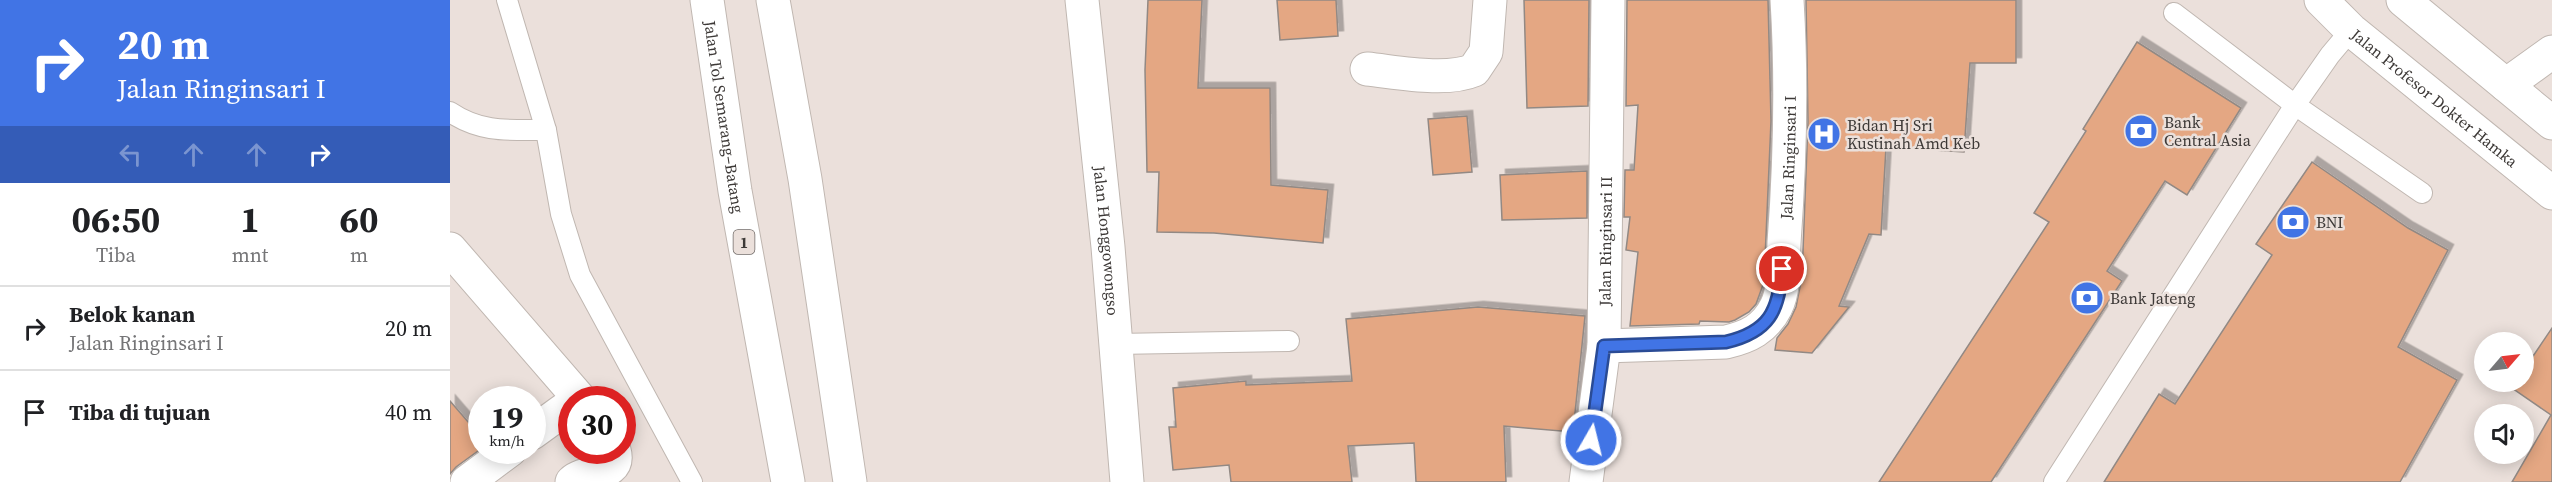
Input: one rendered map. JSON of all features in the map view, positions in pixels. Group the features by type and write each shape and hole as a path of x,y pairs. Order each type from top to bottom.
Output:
{"main road":[{"name":"Jalan Tol Semarang–Batang","path":"707,0 735,191 788,482"},
{"path":"773,0 805,179 850,482"},
{"name":"Jalan Honggowongso","path":"1082,0 1108,247 1127,482"},
{"path":"1367,69 1424,74 1457,74 1474,70 1486,52 1490,0"},
{"name":"Jalan Ringinsari II","path":"1586,482 1604,346 1608,0"},
{"name":"Jalan Ringinsari I","path":"1604,346 1734,340 1757,331 1777,306 1787,203 1791,70 1787,0"},
{"name":"Jalan Profesor Dokter Hamka","path":"2321,0 2351,30 2552,193"},
{"path":"2403,0 2552,123"},
{"path":"2506,85 2552,52"},
{"path":"450,249 565,386"},
{"path":"467,482 491,464"},
{"path":"572,482 578,476 613,467 614,464"}],"lane":[{"path":"507,0 546,130 561,214 580,275 692,482"},
{"path":"2174,13 2295,105 2422,193"},
{"path":"2054,482 2295,105 2330,55 2351,30"},
{"path":"450,111 467,123 496,130 546,130"},
{"path":"1116,344 1289,341"}],"building":[{"path":"1148,0 1202,0 1198,88 1270,88 1271,185 1328,190 1323,243 1214,233 1157,232 1159,172 1147,172 1145,70"},
{"path":"1277,0 1336,0 1338,36 1280,40"},
{"path":"1524,0 1589,0 1588,106 1527,108"},
{"path":"1627,0 1768,0 1771,121 1764,282 1756,304 1749,312 1729,322 1700,321 1699,324 1630,326 1638,252 1626,250 1630,217 1624,217 1625,170 1634,170 1638,105 1626,106"},
{"path":"1806,0 2016,0 2016,63 1970,63 1964,152 1886,147 1881,235 1869,234 1839,306 1849,307 1812,353 1775,350 1777,338 1788,324 1796,307 1802,277 1808,122"},
{"path":"2137,42 2241,108 2187,195 2165,181 2107,271 2122,281 1991,482 1879,482 2049,222 2034,213 2086,131 2083,129"},
{"path":"1467,116 1472,172 1433,175 1428,119"},
{"path":"2312,162 2408,228 2448,250 2398,347 2457,380 2400,482 2104,482 2159,394 2175,404 2272,255 2256,244"},
{"path":"1587,171 1587,218 1502,220 1500,175"},
{"path":"1478,307 1585,316 1573,432 1504,426 1506,482 1416,482 1414,443 1348,446 1352,482 1231,482 1229,465 1173,470 1169,427 1176,427 1173,388 1246,381 1246,385 1352,381 1346,319"},
{"path":"2552,328 2552,482 2512,482 2522,464 2534,464 2534,444 2551,415 2518,392 2534,392 2534,355"},
{"path":"450,401 468,422 468,458 450,474"}],"place":[{"name":"Bank Central Asia","path":"2141,131"},
{"name":"Bidan Hj Sri Kustinah Amd Keb","path":"1824,134"},
{"name":"BNI","path":"2293,222"},
{"name":"Bank Jateng","path":"2087,298"}],"route":[{"path":"1591,440 1604,346 1726,342 1743,338 1757,331 1777,306 1782,269"}]}
